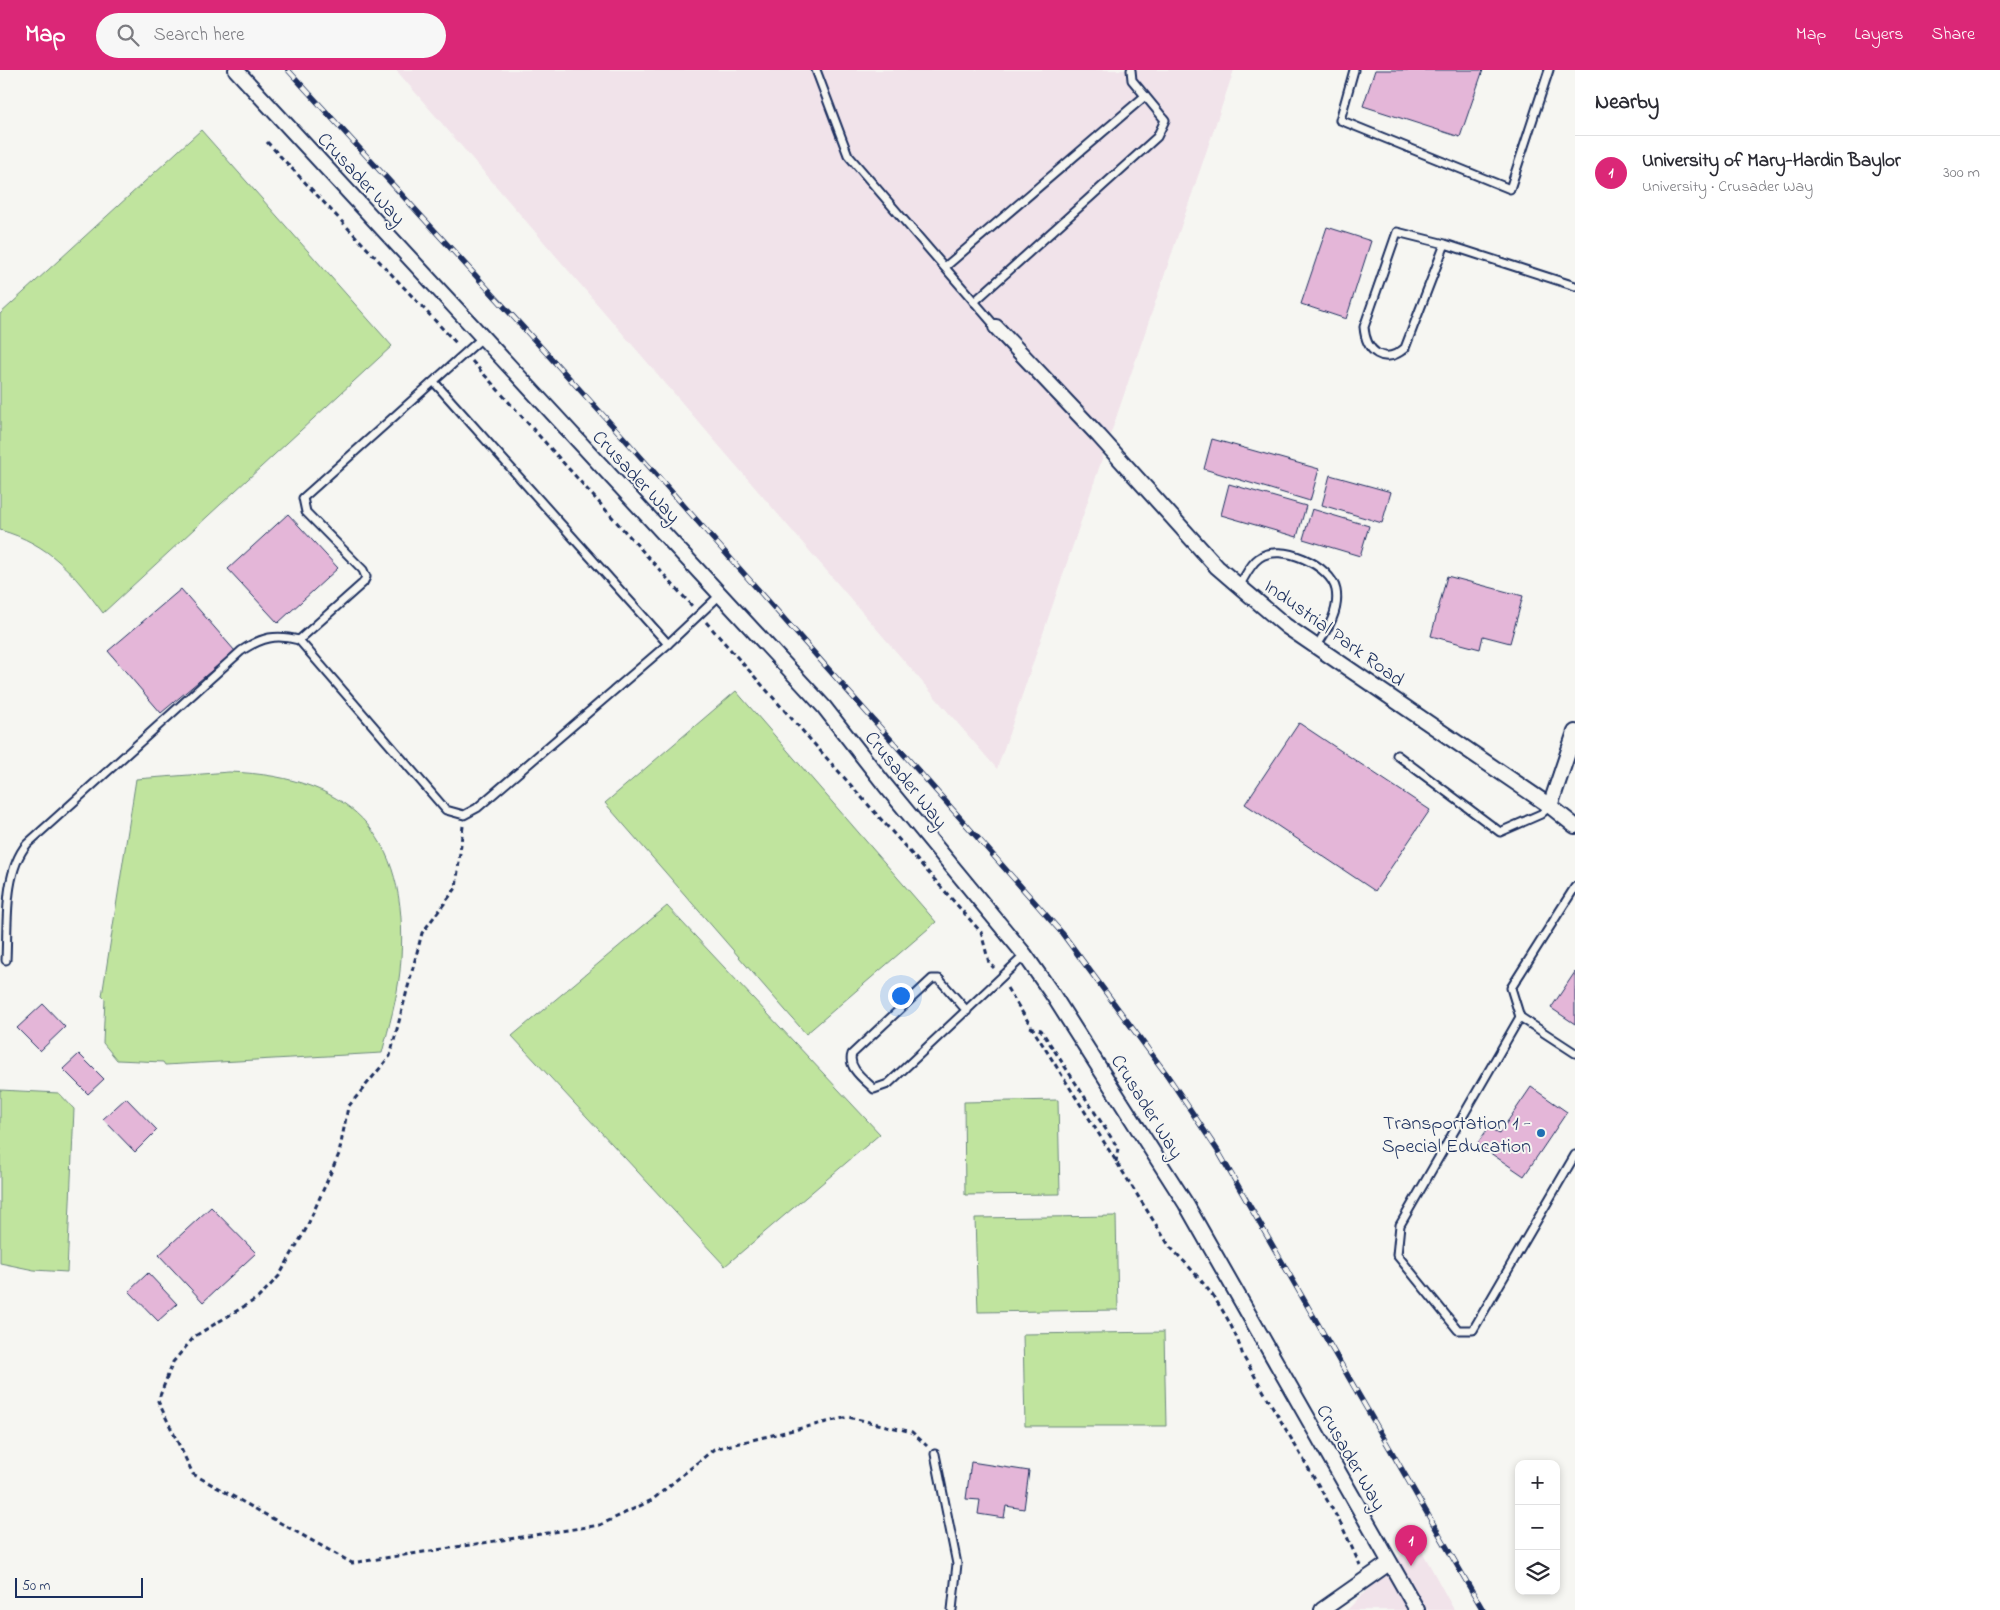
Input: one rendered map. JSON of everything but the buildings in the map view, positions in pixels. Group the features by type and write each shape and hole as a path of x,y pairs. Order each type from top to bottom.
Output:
{"street":[{"name":"Crusader Way","path":"236,70 824,706 885,785 1025,955 1103,1072 1186,1204 1417,1610"},
{"name":"Industrial Park Road","path":"996,327 1099,436 1205,554 1286,626 1550,806 1575,826"},
{"path":"1550,806 1575,732"},
{"path":"1322,1610 1389,1563"}],"lane":[{"path":"816,70 848,155 996,327"},
{"path":"974,302 1157,137 1165,120 1132,80 1130,70"},
{"path":"1354,70 1340,120 1510,189 1549,70"},
{"path":"945,267 1145,96"},
{"path":"1445,244 1405,348 1397,356 1383,356 1373,351 1366,341 1364,327 1397,232 1445,244 1575,286"},
{"path":"299,640 363,583 366,577 363,570 306,512 303,498 435,383 482,338"},
{"path":"435,383 668,644"},
{"path":"1240,586 1249,569 1259,558 1268,553 1284,553 1320,566 1331,577 1336,590 1336,602 1332,621 1316,647"},
{"path":"6,960 12,870 17,855 26,844 241,651 256,641 268,637 283,636 299,640 446,810 464,816 477,808 668,644 720,595"},
{"path":"1397,755 1500,832 1541,814 1550,806"},
{"path":"1575,887 1511,988 1520,1017 1575,1053"},
{"path":"967,1011 939,979 932,979 852,1054 850,1060 852,1066 874,1089 888,1084 967,1011 1001,979 1025,955"},
{"path":"1520,1017 1400,1225 1397,1255 1458,1330 1473,1330 1575,1155"},
{"path":"935,1454 957,1564 952,1610"}],"path":[{"path":"266,142 466,354 982,932 990,963 1030,1027 1170,1247 1204,1281 1238,1337 1243,1356 1341,1524 1366,1578"},
{"path":"464,816 456,888 422,933 390,1056 348,1106 339,1154 306,1229 279,1276 258,1298 195,1336 173,1362 158,1401 193,1474 352,1563 600,1525 652,1500 714,1449 848,1417 912,1432 935,1454"},
{"path":"1030,1027 1041,1030 1118,1148 1116,1163"}],"shaded area":[{"path":"396,70 1234,70 997,769"},
{"path":"1416,1540 1454,1610 1347,1610 1366,1591"}],"green space":[{"path":"201,130 392,346 103,613 70,573 47,552 33,543 0,530 0,314"},
{"path":"736,691 936,922 806,1034 605,803"},
{"path":"229,772 274,776 312,787 343,803 368,825 385,853 397,886 401,926 399,981 382,1053 165,1065 163,1062 117,1060 103,1043 105,999 102,996 136,779"},
{"path":"667,906 880,1134 725,1266 512,1036"},
{"path":"0,1090 59,1093 74,1109 67,1272 34,1270 0,1263"},
{"path":"1058,1100 1060,1194 965,1195 964,1102"},
{"path":"1116,1216 1118,1310 978,1312 975,1218"},
{"path":"1164,1332 1166,1426 1025,1426 1023,1334"}],"railway":[{"path":"288,70 623,437 1062,933 1167,1075 1218,1151 1483,1610"}],"place":[{"name":"Transportation 1 - Special Education","path":"1541,1133"},
{"name":"University of Mary-Hardin Baylor","path":"1411,1566"}]}
